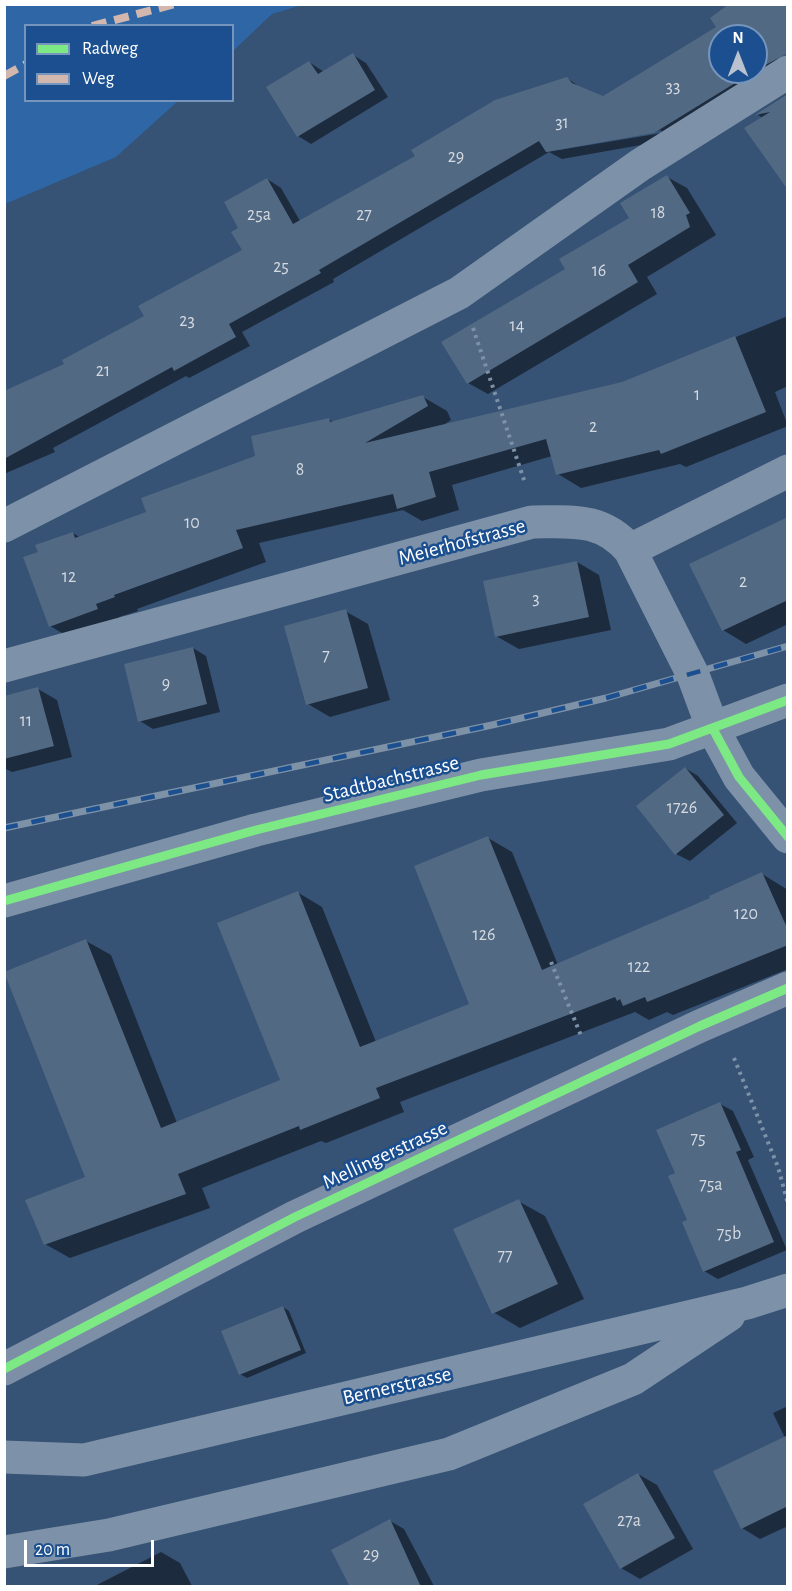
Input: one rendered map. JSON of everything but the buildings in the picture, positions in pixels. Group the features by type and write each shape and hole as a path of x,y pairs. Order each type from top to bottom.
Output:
{"main road":[{"name":"Mellingerstrasse","path":"4,1369 295,1217 700,1026 788,988"}],"street":[{"path":"4,526 459,292 640,165 788,72"},
{"path":"630,550 788,471"},
{"name":"Meierhofstrasse","path":"4,666 532,522 586,522 616,534 630,550 693,675 713,729 739,777 788,837"},
{"name":"Stadtbachstrasse","path":"4,901 256,830 481,775 659,746 713,729 788,700"},
{"name":"Bernerstrasse","path":"4,1457 84,1460 747,1303 788,1290"},
{"path":"4,1552 109,1535 449,1454 633,1378 747,1303"}],"path":[{"path":"459,292 466,306 529,496 532,522"},
{"path":"551,962 583,1039"},
{"path":"734,1058 778,1167 788,1204"}],"shaded area":[{"path":"5,4 302,4 272,14 234,50 234,24 24,24 24,102 177,102 116,157 5,204"}],"railway":[{"path":"4,828 492,725 606,698 788,646"}],"marked path":[{"path":"100,24 175,4"},
{"path":"4,76 24,65"}],"cycle path":[{"path":"4,901 256,830 481,775 669,744 788,700"},
{"path":"713,729 739,777 788,837"},
{"path":"4,1369 295,1217 700,1026 788,988"}]}
